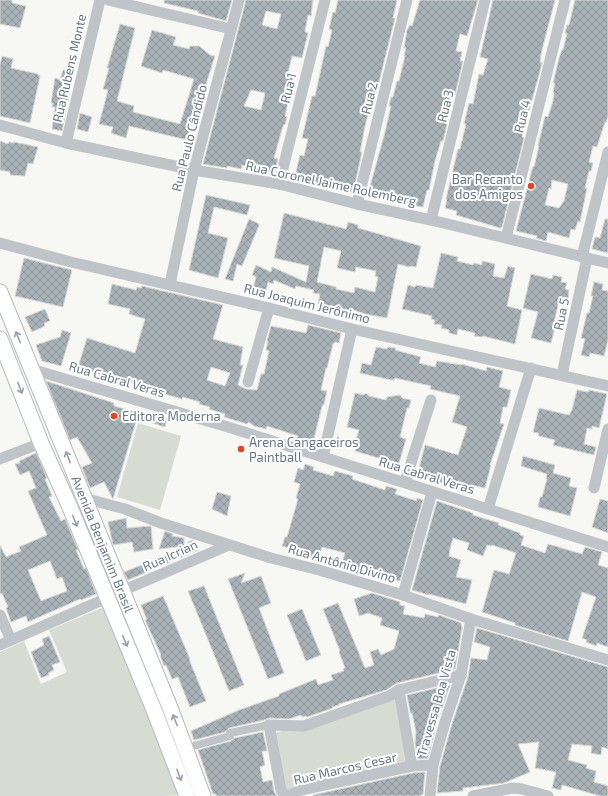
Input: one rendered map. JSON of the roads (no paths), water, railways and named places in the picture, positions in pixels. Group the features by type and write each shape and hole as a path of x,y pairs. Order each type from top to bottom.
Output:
{"main road":[{"name":"Avenida Benjamim Brasil","path":"0,292 186,748 203,796"},
{"name":"Avenida Benjamim Brasil","path":"0,339 41,443 69,505 171,752 187,796"},
{"path":"136,668 151,662"}],"street":[{"name":"Rua Rubens Monte","path":"66,142 100,0"},
{"path":"108,0 231,29"},
{"name":"Rua Paulo Cândido","path":"170,284 194,170 239,0"},
{"name":"Rua 1","path":"279,184 325,0"},
{"name":"Rua 2","path":"357,204 407,0"},
{"name":"Rua 3","path":"431,220 485,0"},
{"name":"Rua 4","path":"506,238 565,0"},
{"name":"Rua Coronel Jaime Rolemberg","path":"0,125 66,142 194,170 279,184 357,204 431,220 608,263"},
{"name":"Rua 5","path":"562,375 584,257 608,152"},
{"name":"Rua Joaquim Jerônimo","path":"0,243 71,262 170,284 352,329 608,386"},
{"path":"248,382 269,308"},
{"path":"323,457 352,329"},
{"path":"488,509 531,368"},
{"name":"Rua Cabral Veras","path":"31,369 130,397 405,482 432,492 608,547"},
{"path":"405,482 431,400"},
{"path":"594,488 608,429"},
{"path":"0,458 41,443"},
{"path":"403,596 432,492"},
{"path":"69,505 84,498"},
{"name":"Rua Antônio Divino","path":"84,498 125,509 161,523 271,558 319,570 470,619 608,660"},
{"name":"Rua Icrian","path":"122,591 229,545"},
{"path":"0,645 107,598"},
{"path":"0,615 11,640"},
{"name":"Travessa Boa Vista","path":"430,796 433,765 445,722 461,676 470,619"},
{"path":"186,748 230,736 230,733 269,725 304,726 389,696 399,690 461,676"},
{"path":"399,690 412,766"},
{"path":"269,725 284,794"},
{"name":"Rua Marcos Cesar","path":"284,794 412,766 433,765"},
{"path":"473,796 513,788 521,792 548,796"}],"place":[{"name":"Bar Recanto dos Amigos","path":"531,186"},
{"name":"Editora Moderna","path":"114,416"},
{"name":"Arena Cangaceiros Paintball","path":"241,449"}]}
